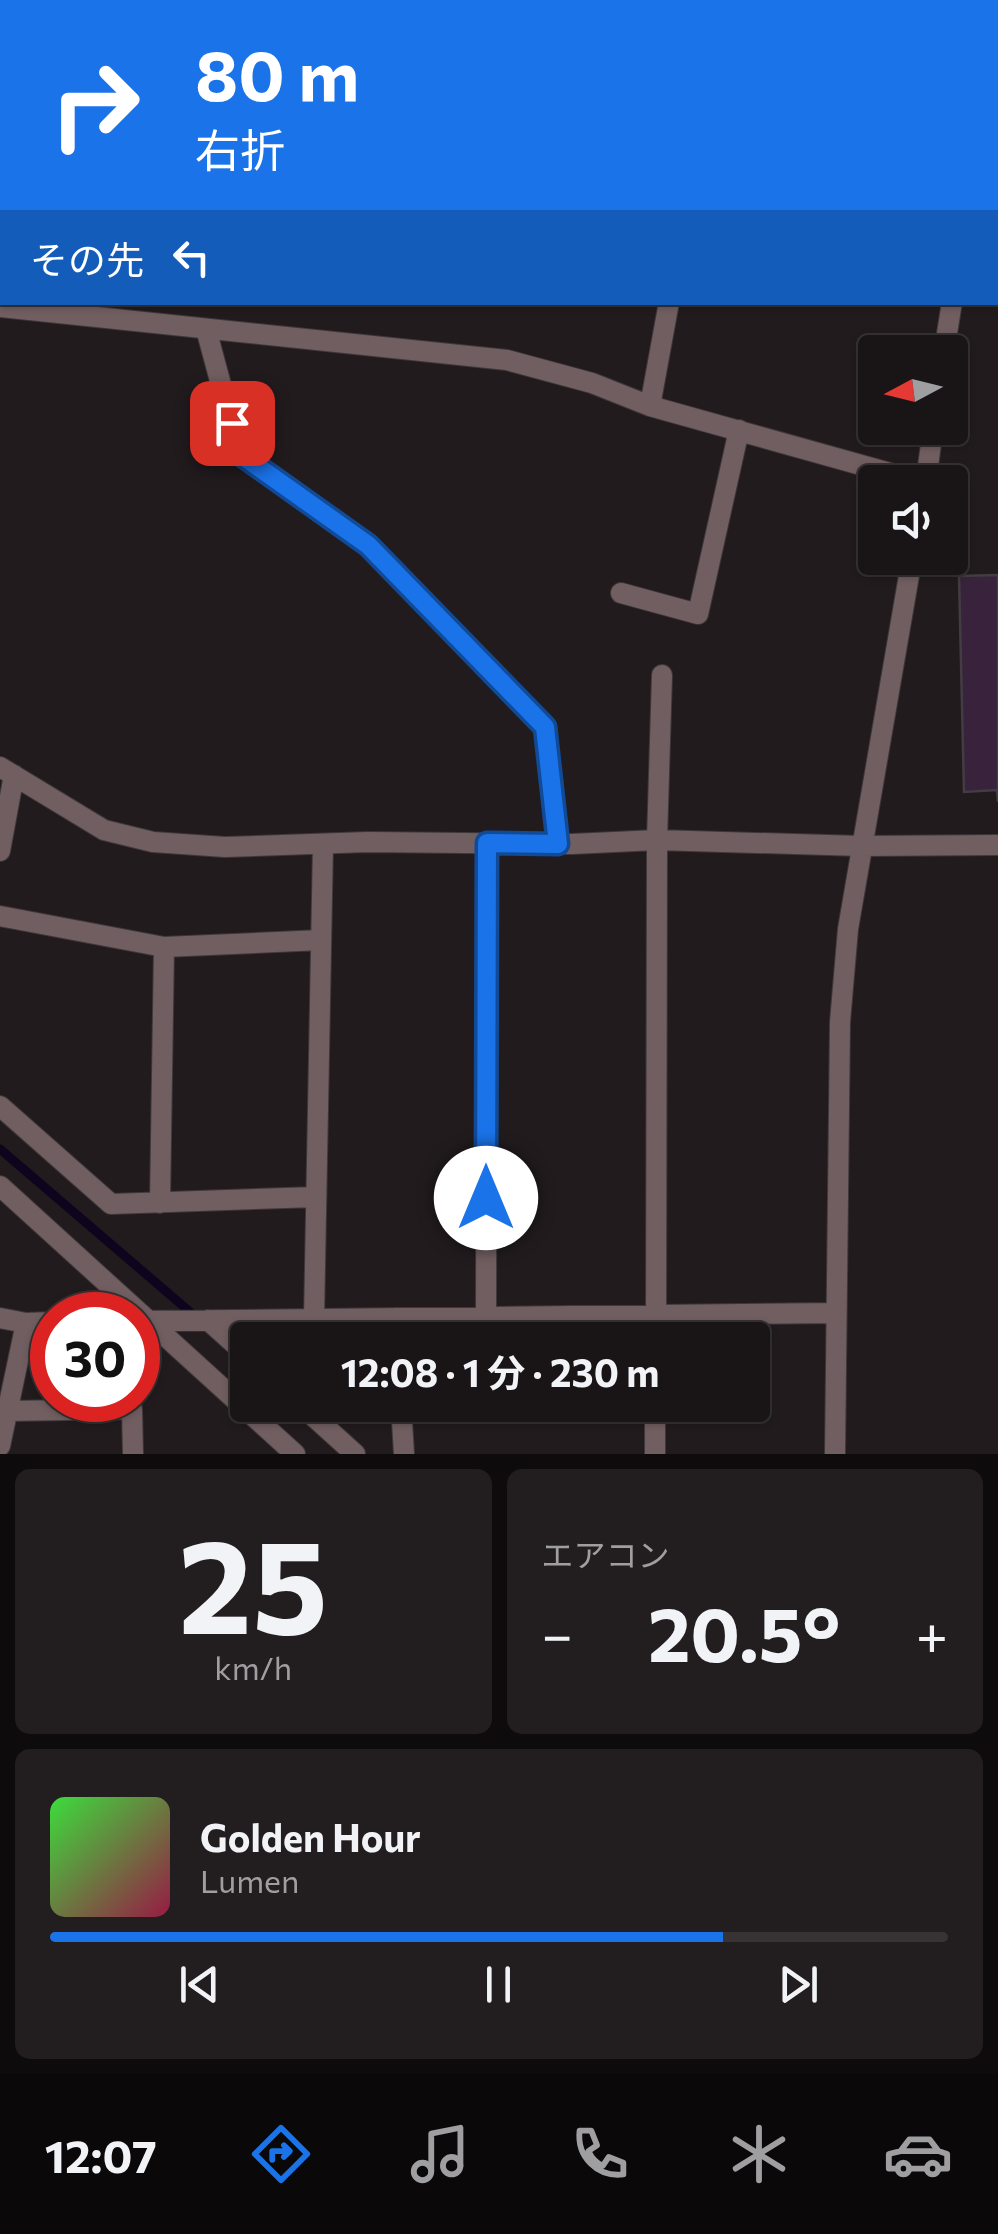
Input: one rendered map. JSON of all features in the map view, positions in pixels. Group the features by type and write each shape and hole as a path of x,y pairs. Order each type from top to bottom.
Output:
{"street":[{"path":"650,406 667,305"},
{"path":"947,335 952,305"},
{"path":"1,307 507,360 592,383 650,406 864,465"},
{"path":"206,330 240,454 368,545 545,727 558,844"},
{"path":"621,593 698,614 739,430"},
{"path":"835,1454 840,1022 848,929 909,575"},
{"path":"656,1322 657,840 662,675"},
{"path":"0,850 7,771 104,830 153,842 225,847 657,840 861,846 998,845"},
{"path":"486,1317 487,843"},
{"path":"314,1319 323,844"},
{"path":"0,916 164,947 321,940"},
{"path":"160,1202 164,947"},
{"path":"0,1106 111,1204 316,1197"},
{"path":"0,1186 111,1292"},
{"path":"160,1321 836,1312"},
{"path":"0,1318 30,1323"},
{"path":"208,1320 230,1340"},
{"path":"0,1446 26,1323"},
{"path":"160,1337 295,1454"},
{"path":"7,1411 132,1409 132,1454"},
{"path":"320,1422 356,1454"},
{"path":"403,1422 404,1454"},
{"path":"655,1422 655,1454"}],"building":[{"path":"998,575 998,802 997,790 964,792 959,576"}],"waterway":[{"path":"0,1149 196,1317"}],"route":[{"path":"232,423 240,454 368,545 545,727 558,844 487,843 486,1198"}]}
